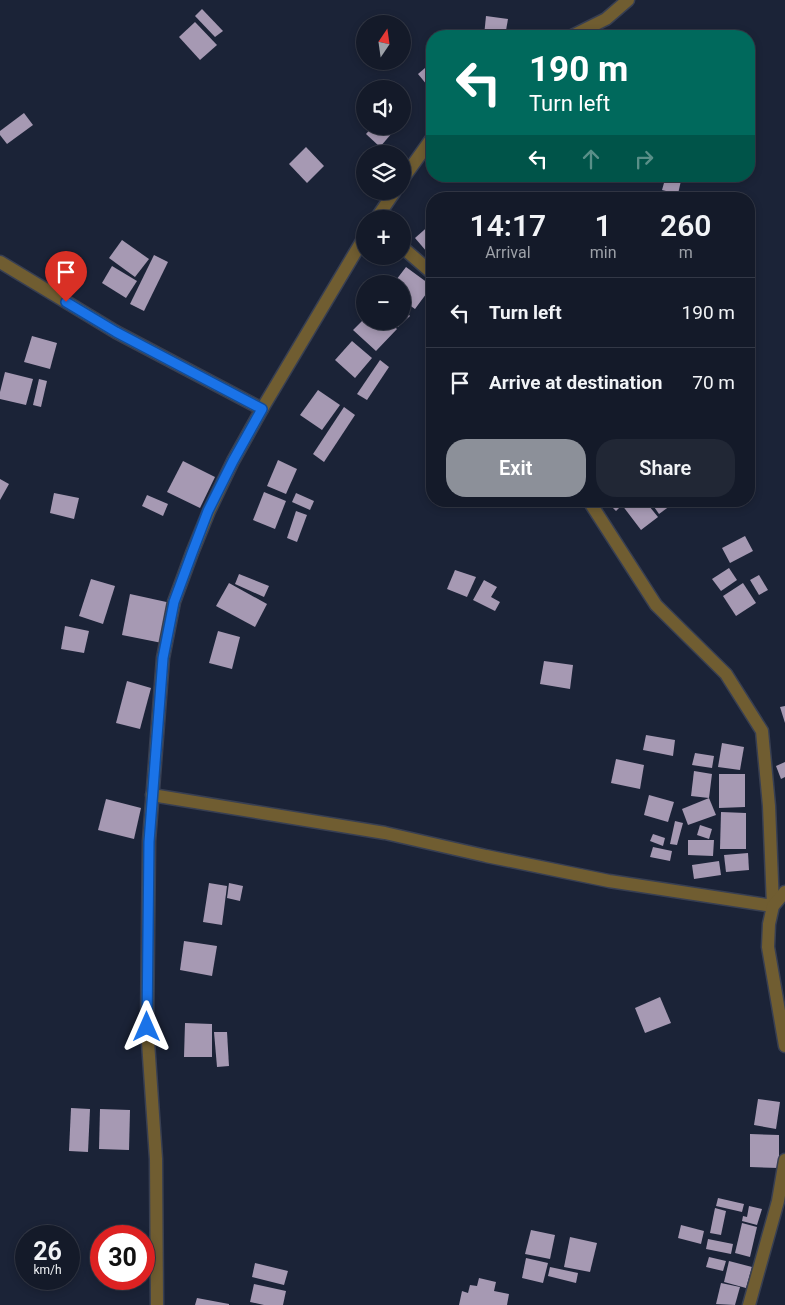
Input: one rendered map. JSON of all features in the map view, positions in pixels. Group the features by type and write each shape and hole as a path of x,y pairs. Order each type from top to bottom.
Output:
{"street":[{"path":"583,30 606,18 628,0"},
{"path":"411,167 426,146"},
{"path":"156,1305 156,1159 147,1027 149,842 163,658 174,602 208,511 262,409 356,251"},
{"path":"411,255 426,269"},
{"path":"0,262 116,332 262,409"},
{"path":"593,507 656,605 726,674 762,731 769,806 773,906 769,924 768,947 785,1046"},
{"path":"152,796 385,833 609,881 773,906"},
{"path":"773,906 785,892"},
{"path":"749,1305 778,1201 785,1160"}],"building":[{"path":"202,9 223,31 215,37 195,16"},
{"path":"486,16 508,19 506,30 485,30"},
{"path":"195,22 217,45 200,60 179,37"},
{"path":"426,67 426,84 418,74"},
{"path":"24,113 33,125 7,144 0,135 0,131"},
{"path":"367,135 390,135 382,145 378,145"},
{"path":"306,147 324,166 307,183 289,164"},
{"path":"664,182 681,182 678,192 662,190"},
{"path":"426,228 426,251 415,238"},
{"path":"122,240 149,259 135,277 109,258"},
{"path":"154,255 168,262 144,311 130,304"},
{"path":"112,266 137,281 126,298 102,283"},
{"path":"406,267 426,282 426,294 415,309 411,306 411,275 400,275"},
{"path":"356,327 356,330 396,330 376,351 353,330"},
{"path":"32,336 57,343 50,369 24,362"},
{"path":"352,341 372,358 355,378 335,360"},
{"path":"380,360 389,367 367,400 357,394"},
{"path":"5,372 33,379 26,405 0,399"},
{"path":"39,379 47,381 41,407 33,405"},
{"path":"318,390 340,405 322,430 300,415"},
{"path":"344,407 355,415 324,462 313,454"},
{"path":"278,460 297,469 286,494 267,486"},
{"path":"183,461 215,477 200,508 167,492"},
{"path":"0,479 9,484 0,500"},
{"path":"264,492 286,501 275,529 253,520"},
{"path":"54,493 79,498 74,519 50,513"},
{"path":"296,493 314,501 310,510 292,502"},
{"path":"147,495 168,504 163,516 142,506"},
{"path":"612,507 620,507 616,511"},
{"path":"624,507 650,507 658,517 641,530"},
{"path":"654,507 669,507 659,514"},
{"path":"296,511 307,515 297,542 287,538"},
{"path":"745,536 753,551 730,563 722,548"},
{"path":"729,568 737,580 721,591 712,579"},
{"path":"455,570 476,577 467,597 447,589"},
{"path":"239,574 269,586 264,597 235,584"},
{"path":"759,575 768,590 759,595 750,580"},
{"path":"91,579 115,586 103,624 79,616"},
{"path":"484,580 497,587 491,597 500,602 495,611 473,600"},
{"path":"229,583 267,604 255,627 216,606"},
{"path":"743,583 756,603 736,616 723,596"},
{"path":"130,594 171,603 162,643 122,635"},
{"path":"65,626 89,631 84,653 61,649"},
{"path":"218,631 240,637 232,669 209,663"},
{"path":"544,661 573,665 570,689 540,684"},
{"path":"127,681 151,688 140,729 116,723"},
{"path":"785,706 785,723 780,707"},
{"path":"646,735 675,740 673,756 643,750"},
{"path":"722,743 744,747 740,770 718,767"},
{"path":"695,753 714,756 712,768 692,765"},
{"path":"616,759 644,765 640,789 611,783"},
{"path":"785,762 785,777 781,779 776,766"},
{"path":"694,771 712,774 709,798 691,796"},
{"path":"719,774 745,774 745,807 719,808"},
{"path":"649,795 674,802 668,822 644,815"},
{"path":"709,798 716,815 688,825 682,809"},
{"path":"106,799 141,808 134,839 98,830"},
{"path":"721,812 746,813 746,849 720,849"},
{"path":"675,821 683,823 677,845 670,844"},
{"path":"700,825 712,829 709,839 697,835"},
{"path":"653,834 665,838 663,846 650,841"},
{"path":"688,840 714,840 713,856 688,855"},
{"path":"653,847 672,851 670,861 650,857"},
{"path":"748,853 749,870 726,872 724,855"},
{"path":"719,861 721,875 694,879 692,865"},
{"path":"209,883 227,886 222,925 203,922"},
{"path":"229,883 243,886 240,901 227,898"},
{"path":"184,941 217,946 212,976 180,970"},
{"path":"660,997 671,1023 645,1033 635,1008"},
{"path":"185,1023 212,1024 212,1057 184,1057"},
{"path":"214,1032 227,1032 229,1066 217,1067"},
{"path":"758,1099 780,1102 776,1129 754,1125"},
{"path":"71,1108 90,1109 88,1152 69,1151"},
{"path":"100,1109 130,1110 129,1150 99,1149"},
{"path":"750,1134 779,1135 779,1168 750,1167"},
{"path":"718,1198 744,1204 742,1212 716,1206"},
{"path":"749,1206 762,1209 757,1225 742,1221 743,1216 747,1217"},
{"path":"715,1208 726,1211 721,1235 710,1233"},
{"path":"742,1223 757,1227 750,1257 735,1253"},
{"path":"681,1225 704,1231 701,1244 678,1238"},
{"path":"531,1230 555,1235 550,1259 525,1254"},
{"path":"570,1237 597,1243 590,1272 564,1267"},
{"path":"708,1239 733,1244 731,1254 706,1249"},
{"path":"709,1257 726,1261 723,1271 706,1267"},
{"path":"526,1258 548,1263 543,1283 522,1278"},
{"path":"729,1261 752,1267 746,1288 724,1282"},
{"path":"255,1263 288,1271 284,1285 252,1277"},
{"path":"550,1267 578,1273 576,1283 548,1276"},
{"path":"479,1278 496,1282 494,1291 509,1294 507,1305 459,1305 462,1291 468,1293 470,1285 477,1286"},
{"path":"721,1283 740,1287 735,1305 716,1304"},
{"path":"254,1284 286,1291 283,1305 264,1305 250,1302"},
{"path":"197,1298 229,1304 229,1305 195,1305"}],"route":[{"path":"66,302 116,332 262,409 208,511 174,602 163,658 149,842 147,1027"}]}
